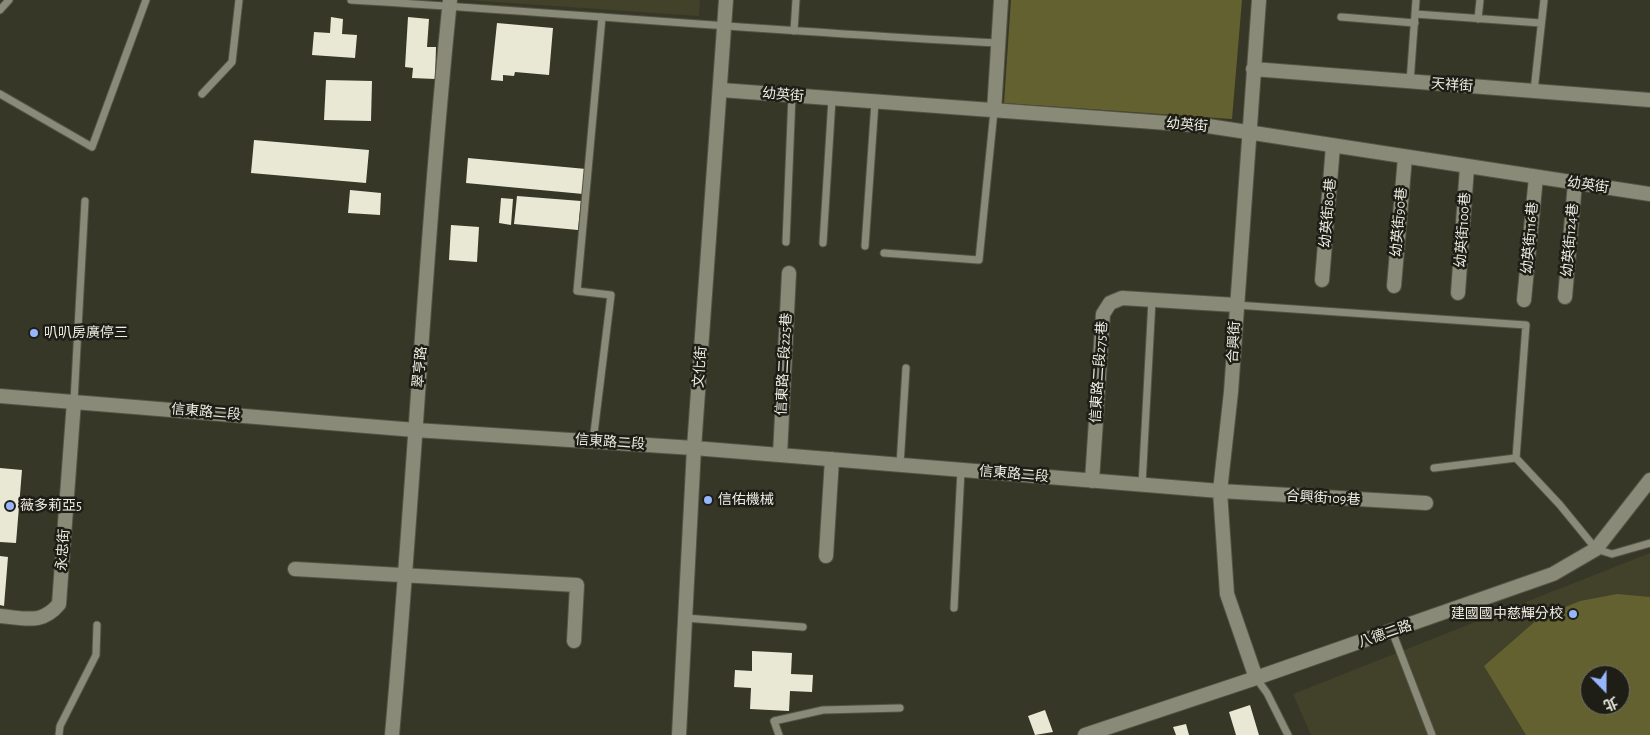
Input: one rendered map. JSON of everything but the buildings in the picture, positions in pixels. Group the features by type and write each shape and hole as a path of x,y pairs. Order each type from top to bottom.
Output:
{"street":[{"name":"文化街","path":"679,735 694,448 726,0"},
{"path":"994,111 1001,0"},
{"name":"合興街","path":"1256,678 1227,594 1220,491 1231,392 1248,132 1259,0"},
{"name":"翠亨路","path":"392,735 407,575 415,430 450,3"},
{"name":"天祥街","path":"1253,69 1650,100"},
{"name":"幼英街","path":"721,90 1208,126 1650,194"},
{"name":"幼英街80巷","path":"1322,280 1333,146"},
{"name":"幼英街90巷","path":"1394,286 1405,157"},
{"name":"幼英街100巷","path":"1458,293 1467,167"},
{"name":"幼英街116巷","path":"1524,300 1536,177"},
{"name":"幼英街124巷","path":"1565,296 1575,183"},
{"name":"信東路二段225巷","path":"780,455 789,273"},
{"name":"信東路二段275巷","path":"1092,481 1103,314 1110,303 1122,298 1236,305"},
{"name":"信東路二段","path":"0,396 415,430 694,448 1220,491"},
{"name":"永忠街","path":"0,616 40,619 50,615 59,604 74,401"},
{"path":"826,556 832,459"},
{"name":"八德二路","path":"1085,735 1392,632 1553,574 1596,549 1650,480"},
{"name":"合興街109巷","path":"1220,491 1426,503"},
{"path":"295,569 577,585 574,641"}],"lane":[{"path":"0,10 9,0"},
{"path":"0,94 92,147 146,0"},
{"path":"202,94 232,62 239,0"},
{"path":"351,0 450,3 724,27 998,43"},
{"path":"794,31 796,0"},
{"path":"1410,82 1416,0"},
{"path":"1478,19 1480,0"},
{"path":"1534,91 1544,0"},
{"path":"1415,14 1541,23"},
{"path":"594,441 611,295 577,291 602,16"},
{"path":"1340,17 1414,23"},
{"path":"786,242 792,95"},
{"path":"823,243 832,99"},
{"path":"865,246 874,102"},
{"path":"884,253 979,260 994,111"},
{"path":"74,401 85,201"},
{"path":"1142,485 1152,300"},
{"path":"1236,305 1526,325 1516,458 1560,505 1596,549 1612,554 1650,542"},
{"path":"900,465 906,368"},
{"path":"1434,468 1516,458"},
{"path":"954,608 961,470"},
{"path":"685,618 803,628"},
{"path":"60,735 60,726 96,655 96,625"},
{"path":"1392,632 1432,735"},
{"path":"1256,678 1271,700 1288,735"},
{"path":"779,735 774,721 823,710 900,708"}],"shaded area":[{"path":"467,0 700,0 699,16"},
{"path":"1011,0 1242,0 1232,119 1004,103"},
{"name":"建國國中慈輝分校","path":"1650,553 1650,735 1311,735 1293,694"},
{"path":"1617,594 1650,597 1650,735 1526,735 1484,666 1539,618 1580,601"}],"place":[{"name":"叭叭房廣停三","path":"34,333"},
{"name":"信佑機械","path":"708,500"},
{"name":"薇多莉亞5","path":"10,506"},
{"name":"建國國中慈輝分校","path":"1573,614"}]}
